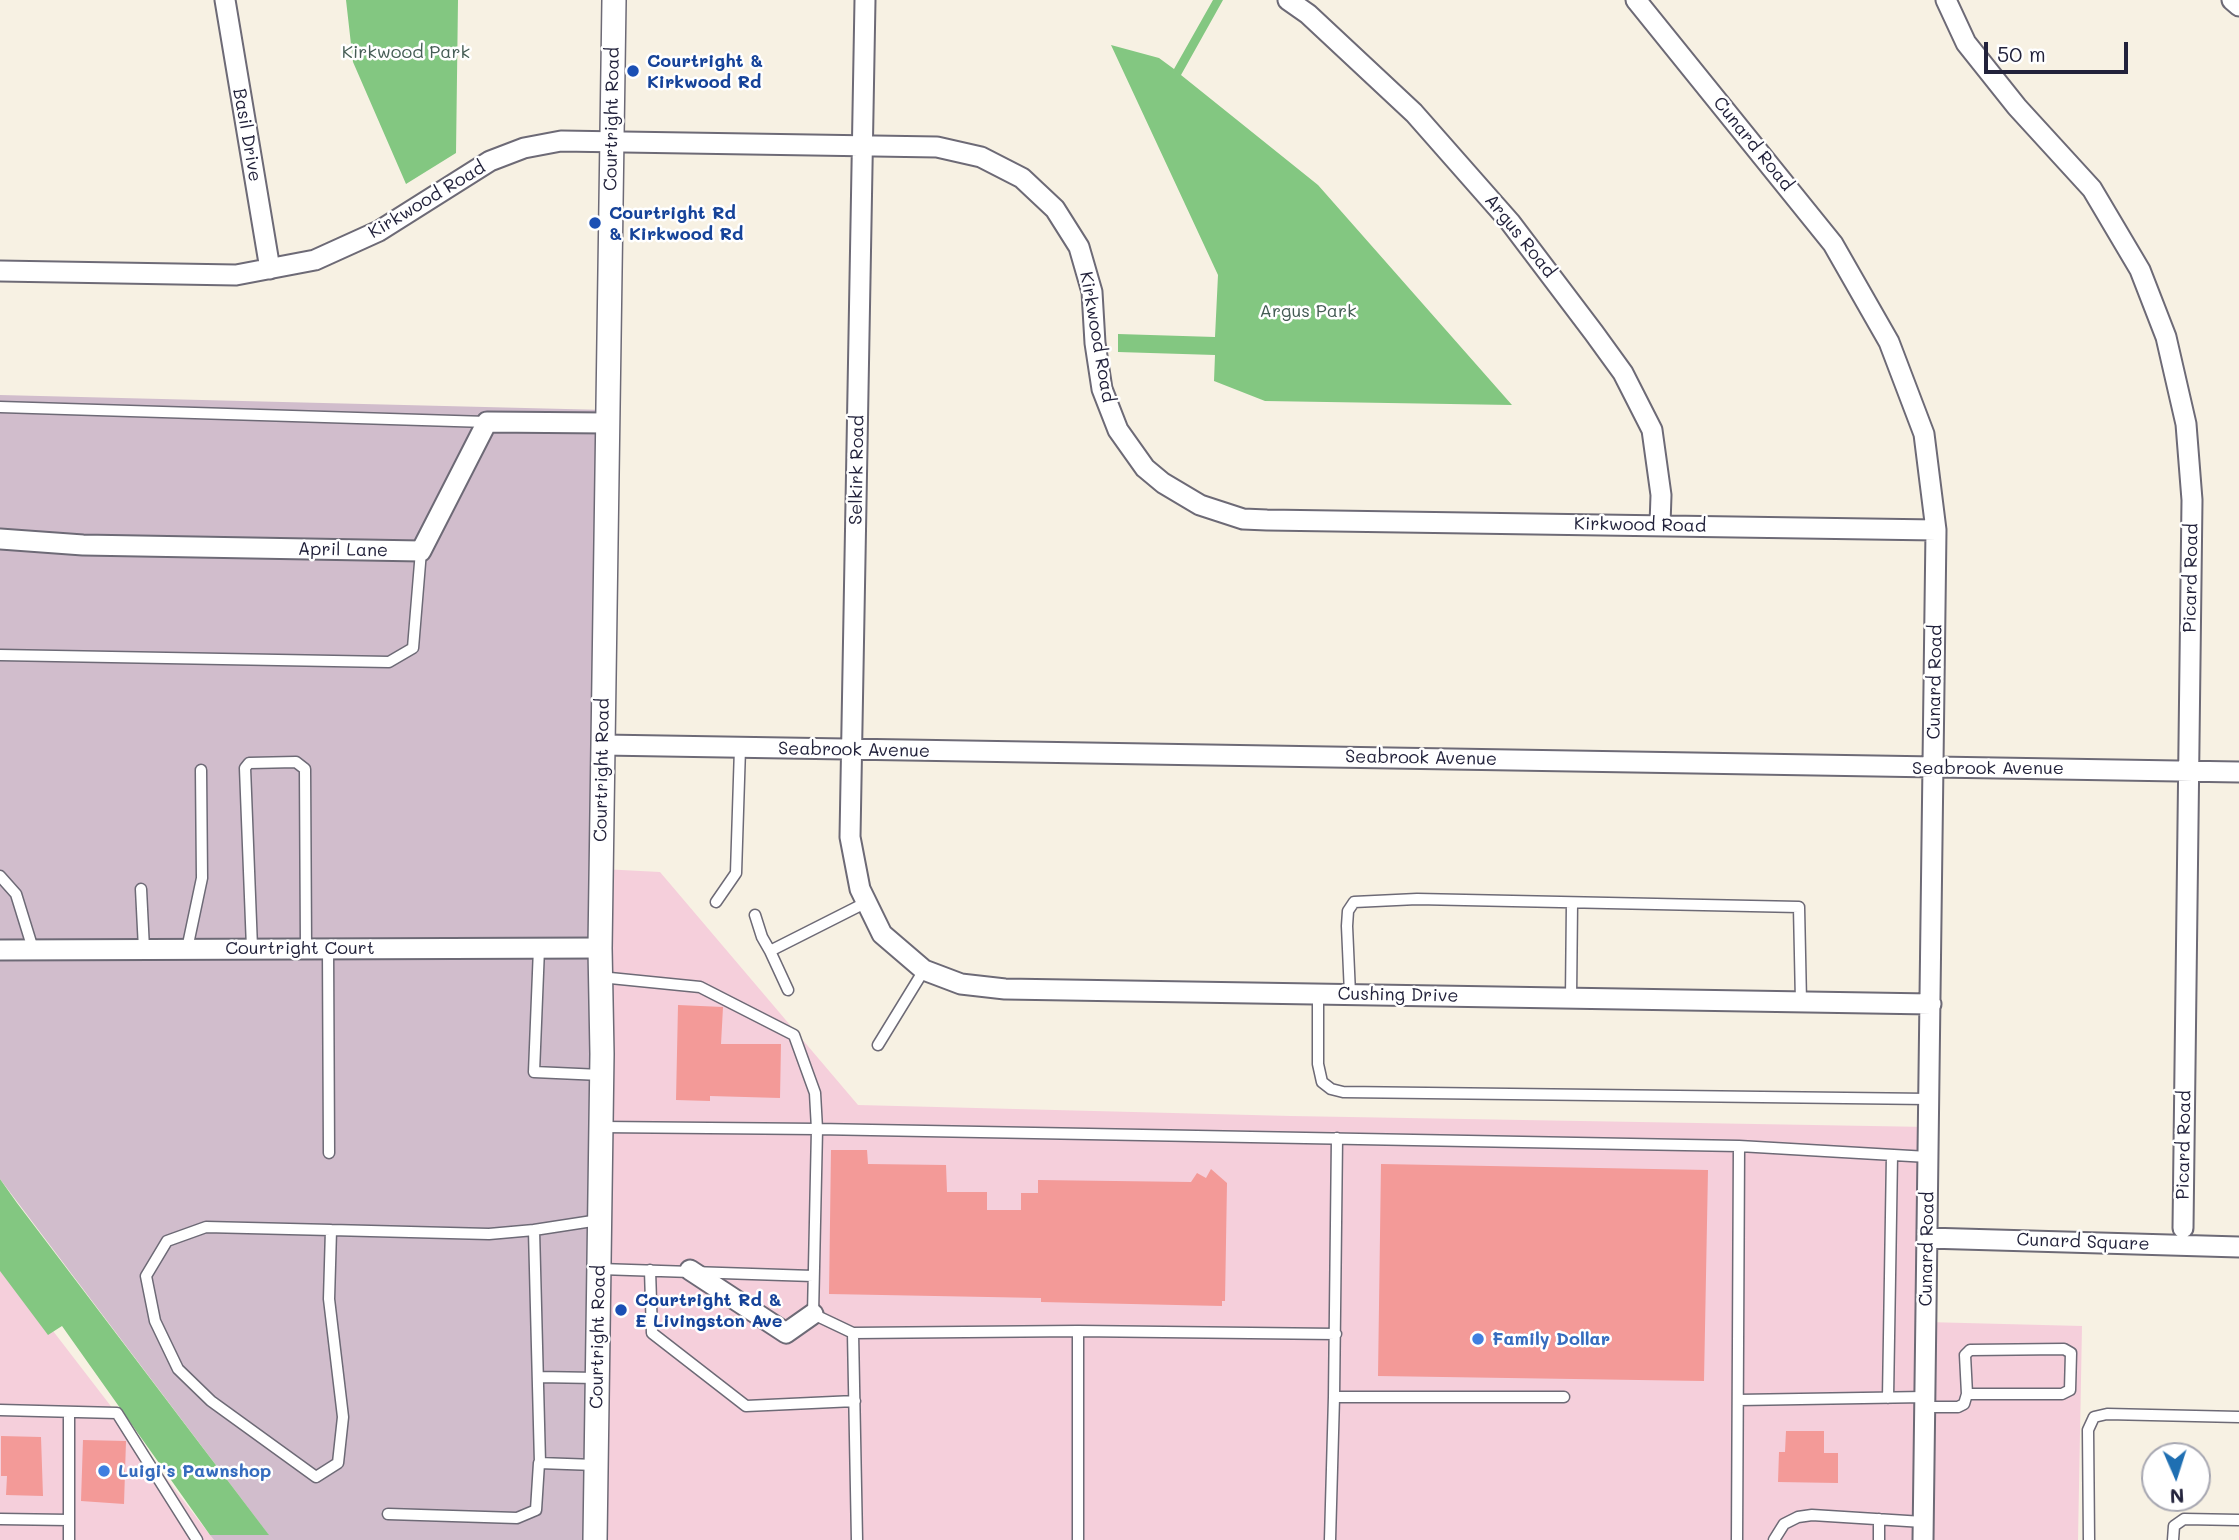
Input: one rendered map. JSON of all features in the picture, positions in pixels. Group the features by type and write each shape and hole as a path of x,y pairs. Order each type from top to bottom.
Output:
{"street":[{"name":"Basil Drive","path":"225,0 270,269"},
{"name":"Courtright Road","path":"595,1540 602,1075 600,948 614,0"},
{"name":"Selkirk Road","path":"865,0 850,837 860,889 882,934"},
{"name":"Argus Road","path":"1288,0 1308,13 1414,113 1510,222 1623,373 1652,430 1661,495 1660,526"},
{"name":"Cunard Road","path":"1636,0 1833,244 1889,342 1924,434 1937,530 1923,1531"},
{"name":"Picard Road","path":"1946,0 1966,43 2017,107 2092,189 2140,270 2166,337 2186,424 2192,499 2183,1228"},
{"path":"2232,0 2239,6"},
{"name":"Kirkwood Road","path":"0,271 236,275 314,260 357,242 490,161 524,148 561,141 937,147 981,158 1021,178 1055,209 1079,247 1093,292 1095,343 1102,389 1118,430 1145,468 1163,484 1200,505 1243,519 1267,520 1937,530"},
{"path":"421,551 487,422 607,423"},
{"name":"April Lane","path":"0,539 83,545 421,551"},
{"name":"Seabrook Avenue","path":"603,746 2239,772"},
{"name":"Cushing Drive","path":"882,934 924,970 961,984 1004,989 1931,1004"},
{"name":"Courtright Court","path":"0,950 600,948"},
{"name":"Cunard Square","path":"1927,1238 2239,1247"},
{"path":"690,1270 786,1333 813,1314"}],"lane":[{"path":"0,407 487,422"},
{"path":"0,655 390,662 413,648 421,551"},
{"path":"716,902 736,873 740,748"},
{"path":"251,948 244,768 249,763 296,762 303,766 307,881 306,948"},
{"path":"187,949 202,878 201,770"},
{"path":"0,876 16,894 33,949"},
{"path":"141,888 144,949"},
{"path":"1350,994 1348,911 1354,902 1366,899 1799,907 1801,1002"},
{"path":"770,951 867,902"},
{"path":"1571,998 1572,903"},
{"path":"755,915 762,937 788,990"},
{"path":"328,948 329,1153"},
{"path":"538,948 534,1072 602,1075"},
{"path":"878,1045 924,970"},
{"path":"600,977 700,987 794,1035 815,1093 817,1129 813,1314 853,1333 1078,1331 1336,1334"},
{"path":"1318,994 1318,1064 1322,1082 1331,1089 1343,1092 1929,1099"},
{"path":"601,1127 1739,1146 1928,1157"},
{"path":"1330,1540 1336,1334 1337,1138"},
{"path":"1737,1540 1739,1146"},
{"path":"1888,1398 1892,1155"},
{"path":"331,1230 329,1300 343,1417 338,1463 316,1477 211,1401 178,1369 155,1321 146,1276 167,1241 206,1227 331,1230 489,1234 599,1220"},
{"path":"388,1514 517,1518 536,1510 540,1463 534,1230"},
{"path":"598,1269 813,1276"},
{"path":"650,1270 652,1333 746,1406 855,1401"},
{"path":"1078,1331 1078,1540"},
{"path":"853,1333 857,1540"},
{"path":"1738,1401 1888,1398 1958,1407 1964,1404 1965,1355 1970,1350 2064,1349 2071,1353 2070,1390 2062,1394 1966,1394"},
{"path":"538,1377 597,1378"},
{"path":"1334,1397 1564,1397"},
{"path":"0,1410 117,1413 197,1540"},
{"path":"69,1412 69,1540"},
{"path":"2089,1540 2088,1430 2094,1417 2108,1414 2239,1417"},
{"path":"540,1463 596,1465"},
{"path":"1774,1540 1784,1524 1798,1517 1879,1519 1923,1531"},
{"path":"0,1519 69,1520"},
{"path":"1879,1519 1879,1540"},
{"path":"2173,1540 2174,1525 2184,1519 2239,1520"}],"shaded area":[{"path":"0,395 606,410 596,1540 214,1540 210,1535 268,1534 0,1179"},
{"path":"602,869 660,872 858,1105 1291,1116 1929,1127 1926,1322 2082,1326 2078,1540 596,1540"},
{"path":"0,1262 210,1535 214,1540 0,1540"}],"green space":[{"name":"Kirkwood Park","path":"346,0 458,0 456,153 406,184 353,62"},
{"name":"Argus Park","path":"1213,0 1223,0 1181,75 1318,185 1512,405 1265,401 1214,381 1215,355 1118,352 1118,334 1215,337 1218,275 1111,45 1159,58 1174,69"},
{"path":"0,1179 269,1535 210,1535 62,1326 48,1335 0,1271"}],"building":[{"path":"678,1005 723,1007 721,1044 781,1044 780,1098 710,1096 710,1101 676,1100"},
{"path":"831,1150 867,1150 868,1164 946,1165 947,1192 987,1192 987,1210 1021,1210 1021,1193 1038,1193 1038,1180 1191,1182 1197,1173 1206,1178 1211,1169 1227,1183 1225,1301 1222,1301 1222,1306 1041,1302 1041,1298 829,1294"},
{"path":"1381,1164 1708,1170 1704,1381 1378,1376"},
{"path":"1786,1431 1824,1431 1824,1453 1838,1453 1838,1483 1778,1482 1779,1452 1785,1452"},
{"path":"1,1436 41,1437 43,1496 6,1495 7,1476 1,1476"},
{"name":"Luigi's Pawnshop","path":"83,1440 126,1441 124,1504 81,1501"}],"place":[{"name":"Courtright & Kirkwood Rd","path":"633,71"},
{"name":"Courtright Rd & Kirkwood Rd","path":"595,223"},
{"name":"Courtright Rd & E Livingston Ave","path":"621,1310"},
{"name":"Family Dollar","path":"1478,1339"},
{"name":"Luigi's Pawnshop","path":"104,1471"}]}
